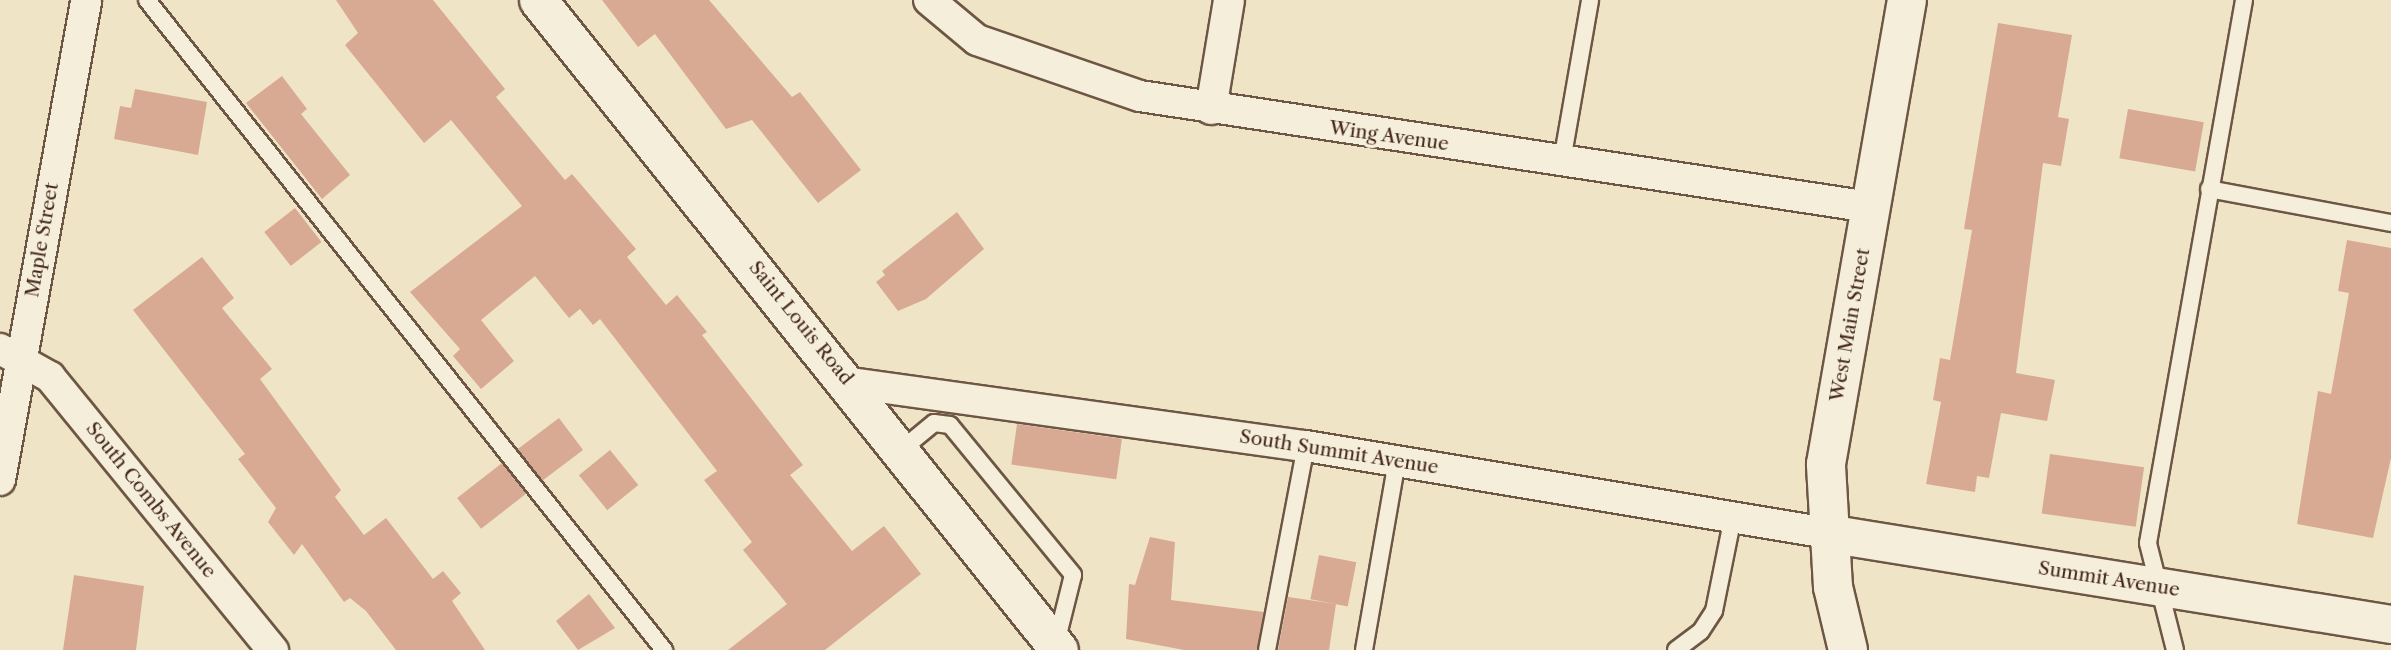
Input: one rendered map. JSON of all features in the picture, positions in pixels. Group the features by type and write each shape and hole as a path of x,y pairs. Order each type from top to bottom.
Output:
{"main road":[{"name":"West Main Street","path":"1848,650 1827,533 1826,464 1907,0"}],"street":[{"name":"Maple Street","path":"0,481 10,354 86,0"},
{"name":"Saint Louis Road","path":"538,0 849,383 1057,648"},
{"name":"Wing Avenue","path":"929,0 977,40 1034,63 1211,109 1870,207"},
{"path":"1211,109 1228,0"},
{"name":"South Combs Avenue","path":"10,354 50,377 273,650"},
{"name":"South Summit Avenue","path":"849,383 1306,446 1827,533"},
{"name":"Summit Avenue","path":"1827,533 2391,624"}],"lane":[{"path":"147,0 664,650"},
{"path":"1562,161 1590,0"},
{"path":"2175,650 2148,543 2244,0"},
{"path":"2209,189 2391,223"},
{"path":"900,451 934,423 950,425 1073,575 1057,648"},
{"path":"1267,650 1306,446"},
{"path":"1364,650 1397,461"},
{"path":"1676,650 1701,631 1714,611 1733,517"}],"building":[{"path":"336,0 433,0 505,89 496,97 565,180 572,174 636,249 627,257 666,305 677,295 707,332 702,335 803,465 790,475 852,551 884,526 921,574 825,650 728,650 787,604 743,550 752,542 704,480 717,471 600,319 593,325 580,309 569,318 535,276 481,320 514,361 481,389 453,356 460,349 410,292 522,206 451,120 424,143 345,45 358,33"},
{"path":"602,0 709,0 792,97 800,92 861,170 818,203 752,120 726,129 655,34 638,47"},
{"path":"1998,23 2072,35 2058,117 2069,119 2061,166 2043,163 2016,373 2055,380 2047,421 2001,413 1989,478 1977,476 1975,492 1926,484 1941,402 1933,400 1940,358 1950,360 1972,230 1964,229"},
{"path":"282,76 307,109 301,114 350,175 322,199 246,103"},
{"path":"135,89 207,102 198,155 114,139 120,106 131,108"},
{"path":"2128,109 2204,122 2195,172 2119,158"},
{"path":"295,208 321,242 291,266 264,232"},
{"path":"957,212 984,249 926,299 898,311 876,282 885,275 882,271"},
{"path":"2347,240 2391,248 2391,458 2373,538 2297,524 2318,391 2331,394 2349,293 2338,291"},
{"path":"202,257 234,298 222,308 272,369 260,379 341,490 335,497 364,535 386,518 433,579 443,571 461,593 452,601 485,650 396,650 366,611 350,598 344,602 302,544 294,555 268,522 276,508 238,459 245,454 133,310"},
{"path":"559,418 583,450 542,481 517,449"},
{"path":"1017,424 1122,439 1116,479 1011,465"},
{"path":"610,450 638,485 607,510 579,475"},
{"path":"2050,454 2144,467 2136,527 2042,513"},
{"path":"502,463 526,494 481,529 457,498"},
{"path":"1150,537 1175,542 1171,600 1264,612 1257,650 1184,650 1126,639 1129,584 1135,585"},
{"path":"1319,555 1356,562 1348,606 1310,599"},
{"path":"74,575 144,586 136,650 63,650"},
{"path":"589,594 615,628 578,650 556,621"},
{"path":"1288,597 1336,604 1329,650 1278,650"}]}
